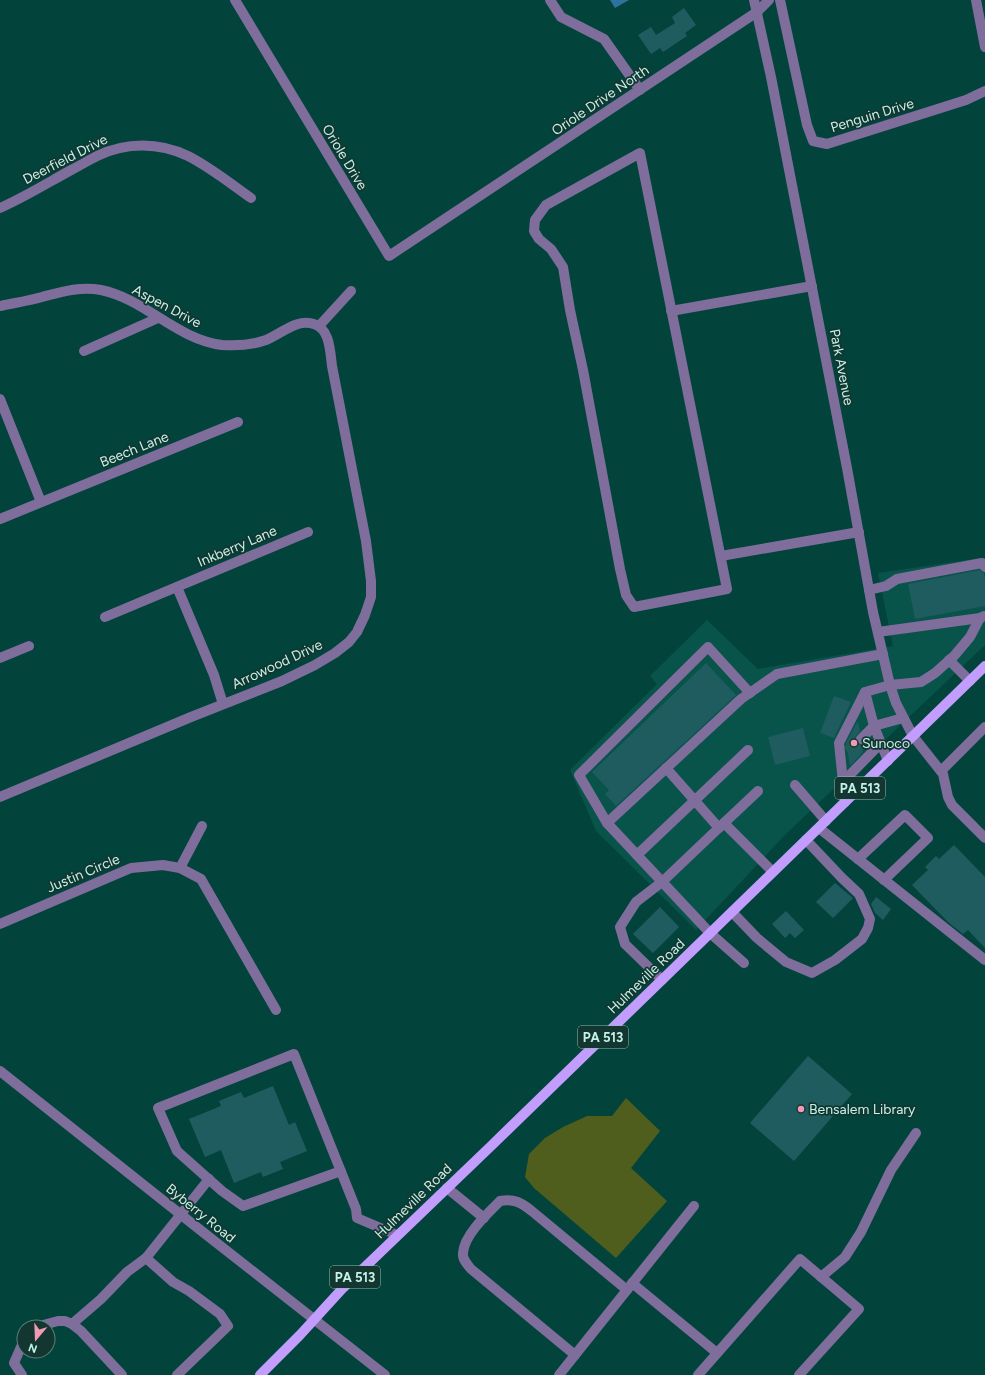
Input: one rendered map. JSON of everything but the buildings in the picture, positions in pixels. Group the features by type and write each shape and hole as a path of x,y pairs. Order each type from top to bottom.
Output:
{"main road":[{"name":"Hulmeville Road","path":"260,1375 342,1289 985,666"}],"street":[{"name":"Oriole Drive","path":"235,0 389,256 459,210"},
{"path":"550,0 561,18 604,39 640,90"},
{"name":"Park Avenue","path":"754,0 771,77 812,286 869,590 890,685 913,736 941,771"},
{"path":"757,12 768,0"},
{"name":"Penguin Drive","path":"780,0 807,125 813,141 827,144 966,100 985,91"},
{"path":"976,0 985,47"},
{"name":"Oriole Drive North","path":"459,210 757,12"},
{"name":"Deerfield Drive","path":"0,208 97,156 117,148 135,145 151,145 172,149 188,156 251,198"},
{"path":"640,153 671,311 721,556 727,589 634,607 626,596 583,370 570,310 563,267 551,249 539,239 534,231 535,220 546,205 640,153"},
{"path":"671,311 812,286"},
{"name":"Aspen Drive","path":"0,306 66,290 99,290 111,293 142,308 189,336 221,345 238,346 266,340 280,334 298,323 306,322 319,326"},
{"path":"319,326 351,291"},
{"path":"84,351 158,318"},
{"name":"Arrowood Drive","path":"0,796 282,681 335,653 349,642 357,632 371,597 371,581 366,541 330,351 327,337 319,326"},
{"path":"0,399 40,502"},
{"name":"Beech Lane","path":"0,519 238,422"},
{"name":"Inkberry Lane","path":"106,617 308,532"},
{"path":"721,556 859,532"},
{"path":"869,590 886,586 898,579 982,563 985,567"},
{"path":"177,587 214,675 223,704"},
{"path":"878,632 982,617"},
{"path":"845,802 842,783 844,755 839,743 865,692 890,685 921,682 935,673 949,660 970,637 982,617"},
{"path":"0,658 29,646"},
{"path":"744,963 710,933 607,823 579,775 708,647 750,693"},
{"path":"607,823 741,699 777,674 883,654"},
{"path":"949,660 970,681"},
{"path":"865,692 874,726 888,761"},
{"path":"861,738 874,726 904,718"},
{"path":"985,727 941,771 948,797 952,805 985,838"},
{"path":"842,783 880,744"},
{"path":"637,855 748,750"},
{"path":"666,768 695,800 773,872"},
{"path":"795,785 822,824 858,859 985,960"},
{"path":"662,980 625,944 620,927 636,902 662,882 758,791"},
{"path":"858,859 905,815 928,838 884,880"},
{"path":"180,868 202,826"},
{"path":"732,912 757,938 786,962 812,973 835,960 862,939 868,928 870,919 859,894 806,840"},
{"name":"Justin Circle","path":"0,924 131,868 163,865 180,868 201,879 276,1010"},
{"path":"341,1171 243,1206 209,1180 177,1151 158,1108 294,1054 341,1171 356,1209 357,1218 397,1236"},
{"name":"Byberry Road","path":"0,1071 314,1320 386,1375"},
{"path":"821,1277 844,1257 861,1232 891,1170 916,1133"},
{"path":"69,1322 101,1299 127,1272 146,1258 209,1180"},
{"path":"447,1188 484,1218"},
{"path":"575,1355 471,1269 464,1260 462,1253 465,1243 484,1218 500,1201 507,1199 516,1200 523,1203 716,1353"},
{"path":"559,1375 694,1206"},
{"path":"146,1258 173,1282 189,1291 220,1314 228,1326 177,1375"},
{"path":"698,1375 800,1259 859,1309 799,1375"},
{"path":"56,1322 69,1322 81,1331 122,1375"},
{"path":"16,1358 14,1362 22,1375"}],"shaded area":[{"path":"610,0 629,0 615,8"},
{"path":"981,558 985,561 985,645 785,835 696,930 596,831 570,770 657,684 650,676 707,620 758,669 893,646 878,573"}],"green space":[{"path":"626,1098 660,1131 631,1168 667,1201 616,1258 534,1188 525,1177 529,1154 545,1138 563,1127 587,1116 612,1116"}],"tunnel":[{"path":"847,751 861,739"}],"place":[{"name":"Sunoco","path":"854,743"},
{"name":"Bensalem Library","path":"801,1109"}]}
